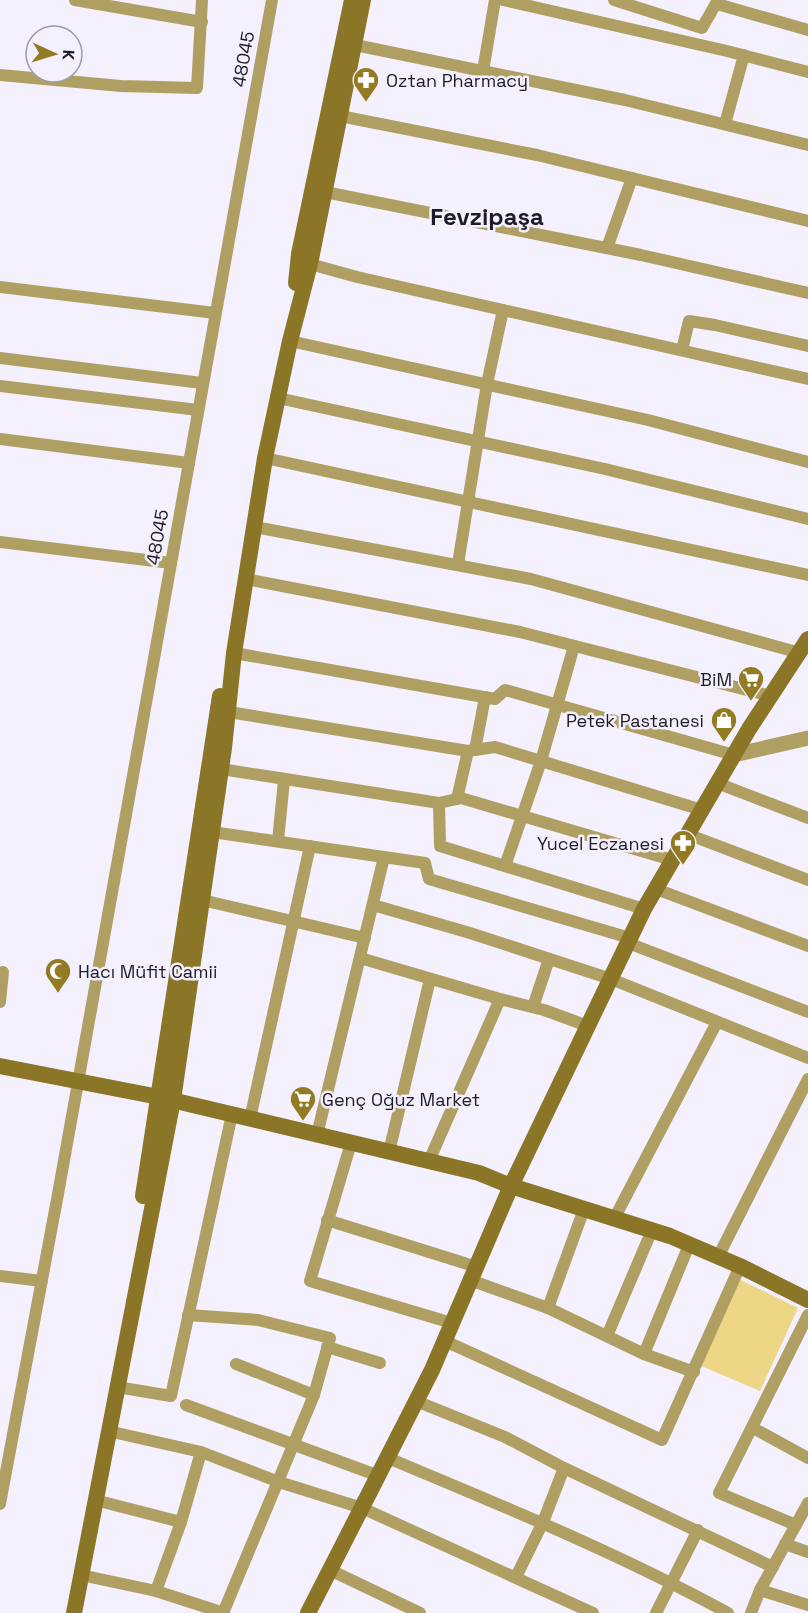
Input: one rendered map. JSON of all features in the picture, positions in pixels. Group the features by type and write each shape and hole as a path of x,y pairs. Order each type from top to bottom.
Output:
{"main road":[{"path":"290,341 299,254 352,0"},
{"path":"74,1613 117,1387 202,900 229,712 234,653 265,458 290,341 310,264 363,0"},
{"path":"308,1613 445,1341 511,1186 644,909 734,755 804,646"},
{"path":"63,1613 166,1099 222,684 234,653"},
{"path":"0,1066 166,1099 479,1173 511,1186 652,1230 740,1266 808,1300"}],"street":[{"path":"75,0 202,22"},
{"path":"0,75 121,86 197,88 202,0"},
{"name":"48045","path":"0,1504 272,0"},
{"path":"483,71 495,0"},
{"path":"503,0 744,55 808,72"},
{"path":"614,0 702,28 718,2 808,30"},
{"path":"355,45 625,100 808,145"},
{"path":"725,124 744,55"},
{"path":"340,116 537,155 808,221"},
{"path":"607,248 632,178"},
{"path":"325,192 607,248 808,293"},
{"path":"310,264 357,277 808,379"},
{"path":"0,287 215,313"},
{"path":"458,564 487,384 503,310"},
{"path":"682,350 689,321 808,346"},
{"path":"290,341 648,420 808,462"},
{"path":"0,358 202,383"},
{"path":"0,386 198,411"},
{"path":"278,398 605,469 808,519"},
{"path":"0,439 189,463"},
{"path":"265,458 808,575"},
{"path":"255,526 531,579 804,646"},
{"path":"0,542 171,563"},
{"path":"246,579 520,632 771,696"},
{"path":"505,866 542,761 574,646"},
{"path":"234,653 485,698 495,699 506,690 734,755 808,738"},
{"path":"457,799 485,698"},
{"path":"229,712 472,750 495,747 702,810"},
{"path":"221,769 439,803 461,798 672,860"},
{"path":"278,841 284,780"},
{"path":"717,783 808,818"},
{"path":"439,803 440,846 644,909"},
{"path":"212,832 425,863 429,879 629,940 808,1012"},
{"path":"687,834 808,880"},
{"path":"250,1119 310,846"},
{"path":"317,1135 384,856"},
{"path":"656,889 808,946"},
{"path":"202,900 365,938"},
{"path":"373,905 611,978 808,1058"},
{"path":"360,958 533,1007 588,1026"},
{"path":"533,1007 549,959"},
{"path":"0,1002 3,972"},
{"path":"389,1152 430,979"},
{"path":"429,1161 501,999"},
{"path":"614,1219 717,1022"},
{"path":"718,1257 808,1079"},
{"path":"117,1387 171,1396 232,1114"},
{"path":"351,1143 310,1281 452,1323"},
{"path":"548,1308 584,1209"},
{"path":"327,1220 473,1273 644,1354 694,1372"},
{"path":"607,1336 652,1230"},
{"path":"644,1354 689,1245"},
{"path":"445,1341 663,1440 740,1266"},
{"path":"0,1276 42,1281"},
{"path":"796,1525 719,1493 808,1315"},
{"path":"81,1575 156,1591 224,1613 279,1482 314,1395 330,1338 258,1320 188,1316"},
{"path":"327,1347 380,1363"},
{"path":"236,1364 314,1395"},
{"path":"416,1401 504,1437 772,1567"},
{"path":"186,1405 379,1476"},
{"path":"753,1428 808,1458"},
{"path":"108,1431 201,1452 279,1482 362,1508 593,1613"},
{"path":"156,1591 181,1522 201,1452"},
{"path":"388,1458 543,1522 670,1582 728,1613"},
{"path":"516,1577 543,1522 564,1468"},
{"path":"95,1500 181,1522"},
{"path":"751,1613 760,1590 808,1503"},
{"path":"656,1613 698,1530"},
{"path":"785,1544 808,1552"},
{"path":"330,1570 420,1613"},
{"path":"760,1590 808,1605"}],"shaded area":[{"path":"739,1279 798,1308 760,1391 699,1365"}],"place":[{"name":"Oztan Pharmacy","path":"366,103"},
{"name":"BiM","path":"751,702"},
{"name":"Petek Pastanesi","path":"724,743"},
{"name":"Yucel Eczanesi","path":"683,866"},
{"name":"Hacı Müfit Camii","path":"58,994"},
{"name":"Genç Oğuz Market","path":"303,1122"}],"district":[{"name":"Fevzipaşa","path":"487,216"}]}
